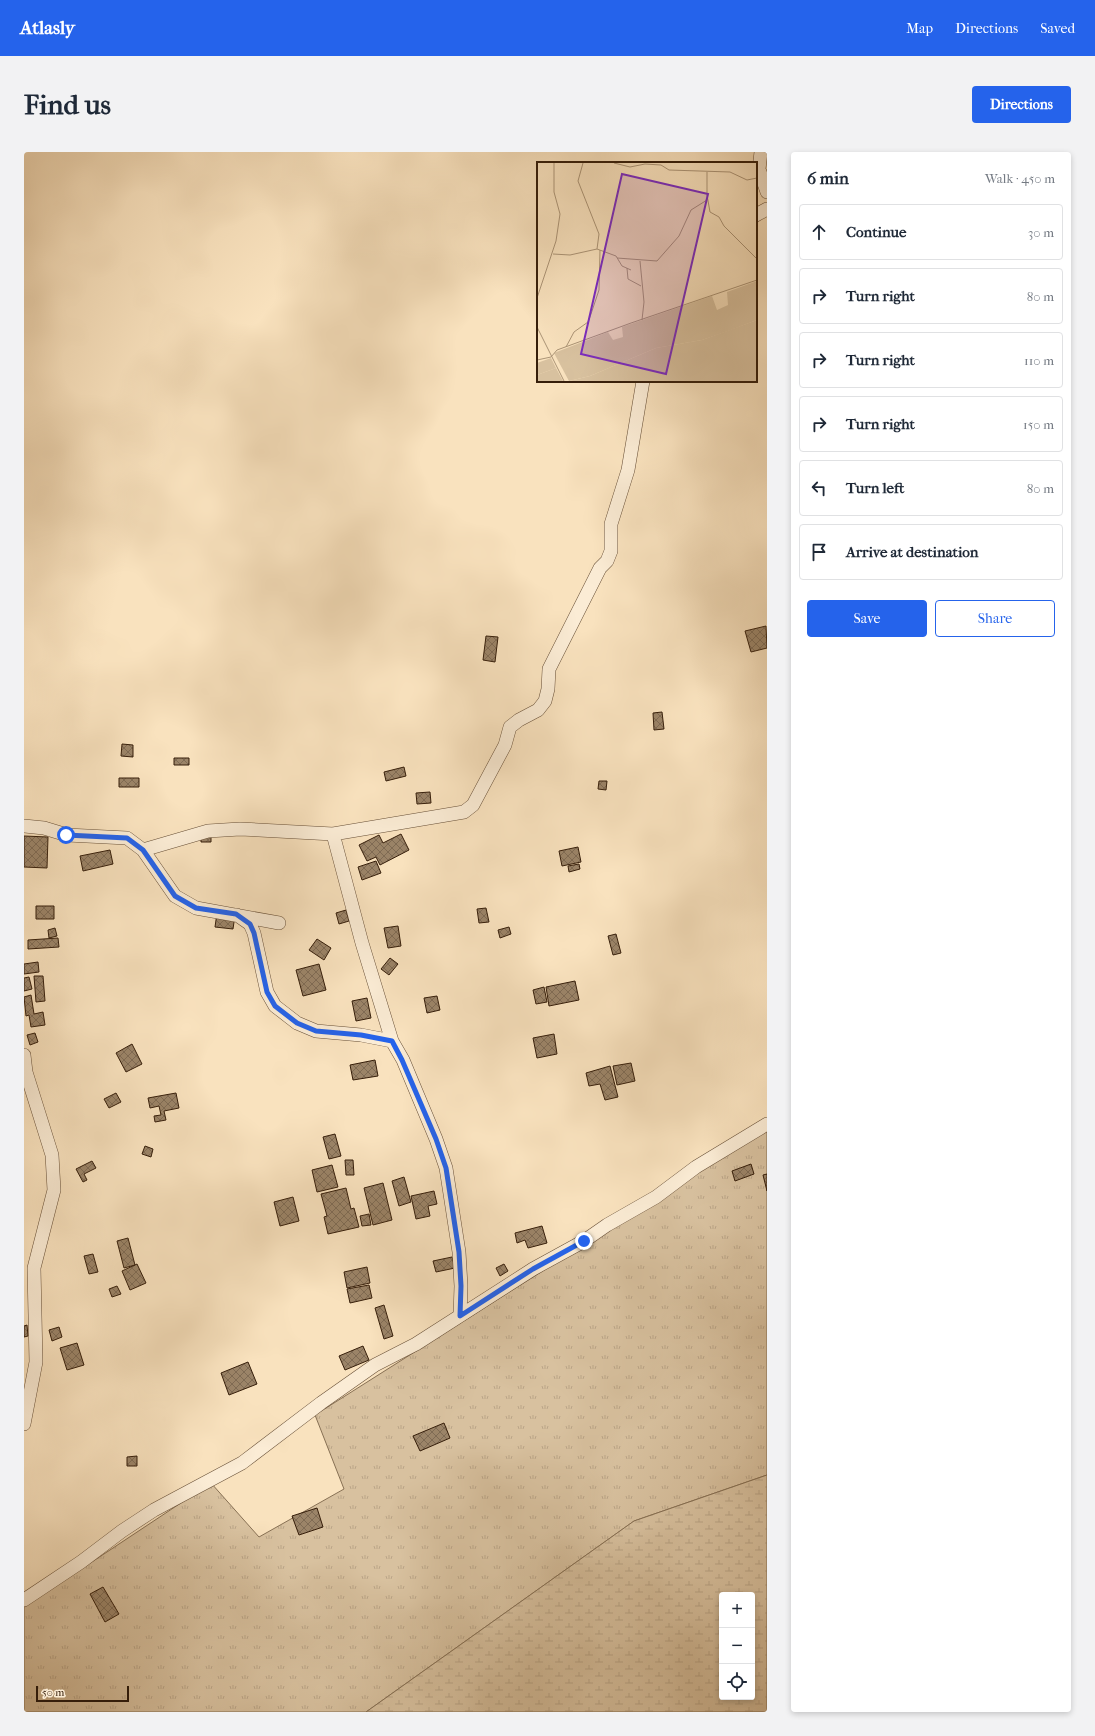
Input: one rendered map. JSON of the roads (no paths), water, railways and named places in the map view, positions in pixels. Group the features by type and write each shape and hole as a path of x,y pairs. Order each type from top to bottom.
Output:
{"street":[{"path":"761,152 759,169 767,192"},
{"path":"757,214 767,209"},
{"path":"143,850 208,831 240,829 334,834 464,812 473,805 505,745 510,727 519,720 538,710 545,701 548,689 549,669 600,568 606,561 611,551 611,524 628,470 643,382"},
{"path":"24,826 44,828 66,835 127,838 143,850 175,896 196,908 236,914 279,923"},
{"path":"334,834 362,943 392,1041 418,1096 446,1168 459,1252 461,1286 460,1316"},
{"path":"236,914 250,924 254,933 267,992 275,1006 297,1023 316,1031 361,1035 392,1041"},
{"path":"24,1055 26,1072 52,1155 54,1190 34,1268 36,1362 24,1424"},
{"path":"24,1600 82,1562 122,1531 154,1510 242,1462 321,1403 351,1384 375,1365 416,1344 533,1269 584,1241 607,1225 656,1197 696,1167 767,1124"}]}
